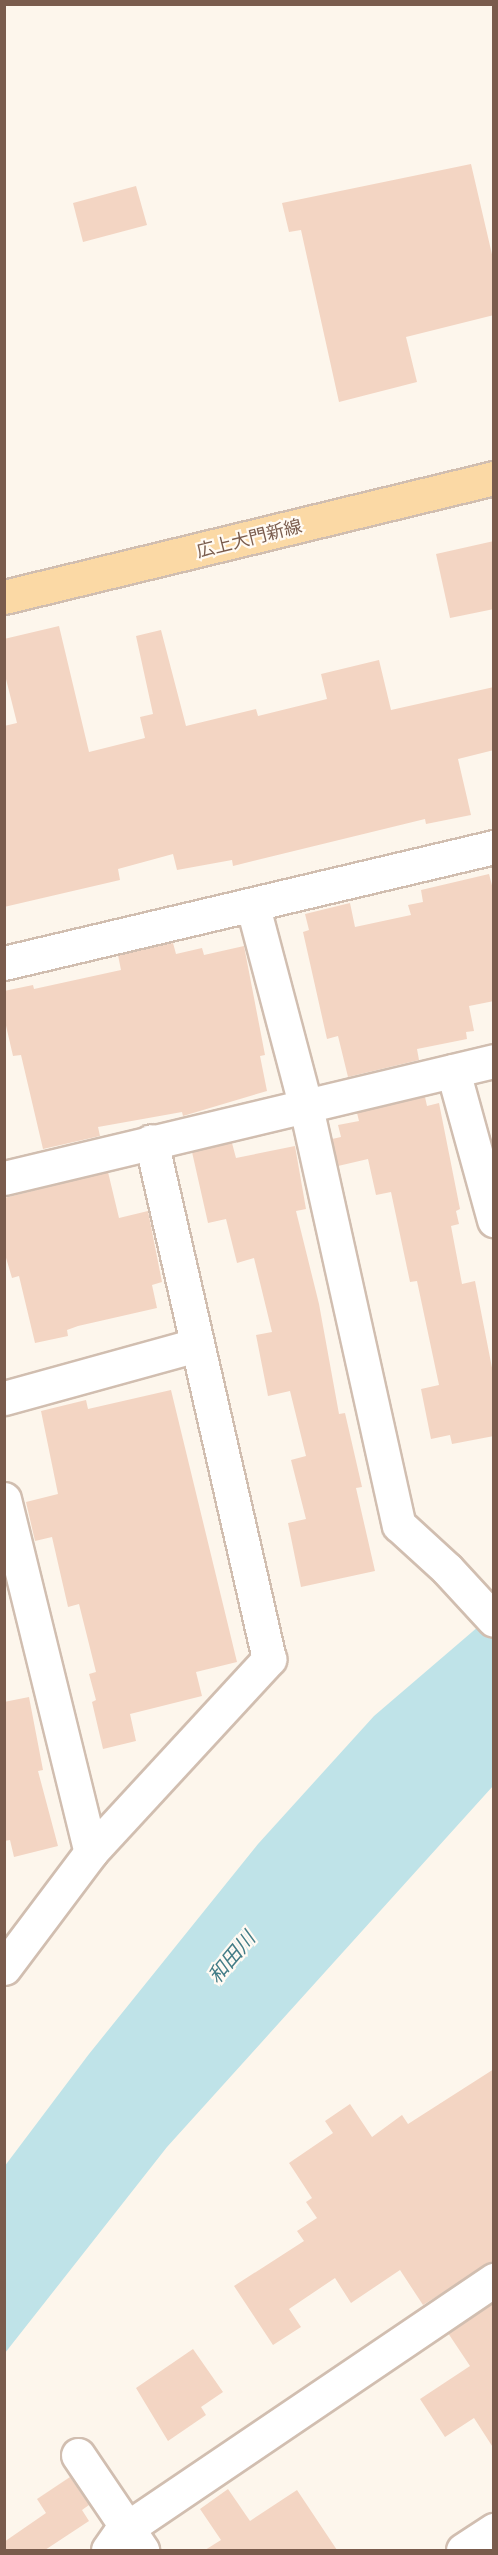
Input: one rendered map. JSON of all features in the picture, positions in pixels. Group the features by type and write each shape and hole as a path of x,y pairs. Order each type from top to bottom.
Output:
{"main road":[{"name":"広上大門新線","path":"4,597 494,478"}],"street":[{"path":"4,963 253,907 494,847"},
{"path":"253,907 306,1107 399,1525 447,1569 494,1620"},
{"path":"4,1178 494,1061"},
{"path":"453,1071 494,1220"},
{"path":"4,1968 91,1852 269,1659 151,1142"},
{"path":"4,1398 197,1345"},
{"path":"4,1499 91,1852"},
{"path":"78,2455 125,2543 494,2280"},
{"path":"463,2550 494,2530"}],"water":[{"name":"和田川","path":"493,1614 493,1786 167,2147 5,2353 4,2167 89,2054 258,1844 374,1716"}],"building":[{"path":"471,164 494,263 494,315 406,337 417,382 339,402 301,230 289,232 282,203"},
{"path":"136,186 147,225 83,242 73,203"},
{"path":"494,541 494,609 450,618 436,554"},
{"path":"59,626 89,752 145,738 140,717 153,714 136,636 161,630 186,726 256,709 258,716 327,699 321,674 379,660 391,710 494,687 494,750 458,759 471,815 426,824 425,819 233,866 232,860 177,870 173,854 118,869 120,880 4,907 4,726 17,723 4,671 4,639"},
{"path":"489,874 494,893 494,1001 469,1006 474,1031 466,1032 467,1039 417,1049 419,1060 348,1077 338,1036 327,1039 303,932 309,930 305,914 350,903 355,927 411,915 408,905 423,902 421,890"},
{"path":"173,943 176,954 202,948 204,955 244,946 265,1055 260,1056 267,1091 183,1116 182,1112 98,1127 100,1136 43,1149 21,1055 13,1056 4,1017 4,991 33,985 34,989 121,970 118,955"},
{"path":"425,1097 427,1106 439,1103 460,1209 456,1211 459,1224 451,1226 462,1284 475,1281 494,1378 494,1436 452,1444 450,1435 431,1439 421,1389 439,1385 417,1281 410,1282 391,1192 376,1195 368,1159 338,1166 332,1139 341,1137 338,1125 359,1121 357,1113"},
{"path":"232,1143 236,1158 295,1146 306,1209 296,1211 319,1304 339,1414 345,1413 362,1487 356,1488 375,1571 301,1587 288,1523 306,1519 291,1460 306,1456 290,1391 268,1396 256,1335 272,1332 254,1258 237,1263 226,1219 208,1223 192,1152"},
{"path":"108,1172 119,1218 148,1211 162,1282 152,1285 157,1308 78,1326 67,1330 68,1336 35,1343 19,1276 12,1278 4,1251 4,1198"},
{"path":"171,1390 237,1662 196,1672 202,1696 130,1714 136,1741 103,1749 92,1702 96,1700 89,1674 96,1672 79,1604 68,1607 52,1537 35,1541 26,1502 58,1494 41,1411 86,1400 88,1409"},
{"path":"29,1697 43,1770 38,1771 58,1846 14,1857 10,1840 4,1841 4,1702"},
{"path":"494,2069 494,2261 423,2305 400,2270 351,2303 335,2278 289,2309 301,2327 273,2345 234,2286 304,2241 297,2231 317,2218 306,2202 312,2198 289,2163 333,2133 325,2121 350,2104 372,2137 402,2115 408,2124"},
{"path":"494,2303 494,2449 474,2418 445,2437 420,2399 470,2366 448,2333"},
{"path":"193,2349 223,2392 201,2407 206,2415 168,2441 136,2388"},
{"path":"70,2477 89,2505 82,2510 89,2521 45,2550 4,2550 4,2542 46,2513 37,2499"},
{"path":"228,2489 250,2521 297,2490 337,2550 205,2550 221,2540 200,2509"}]}
